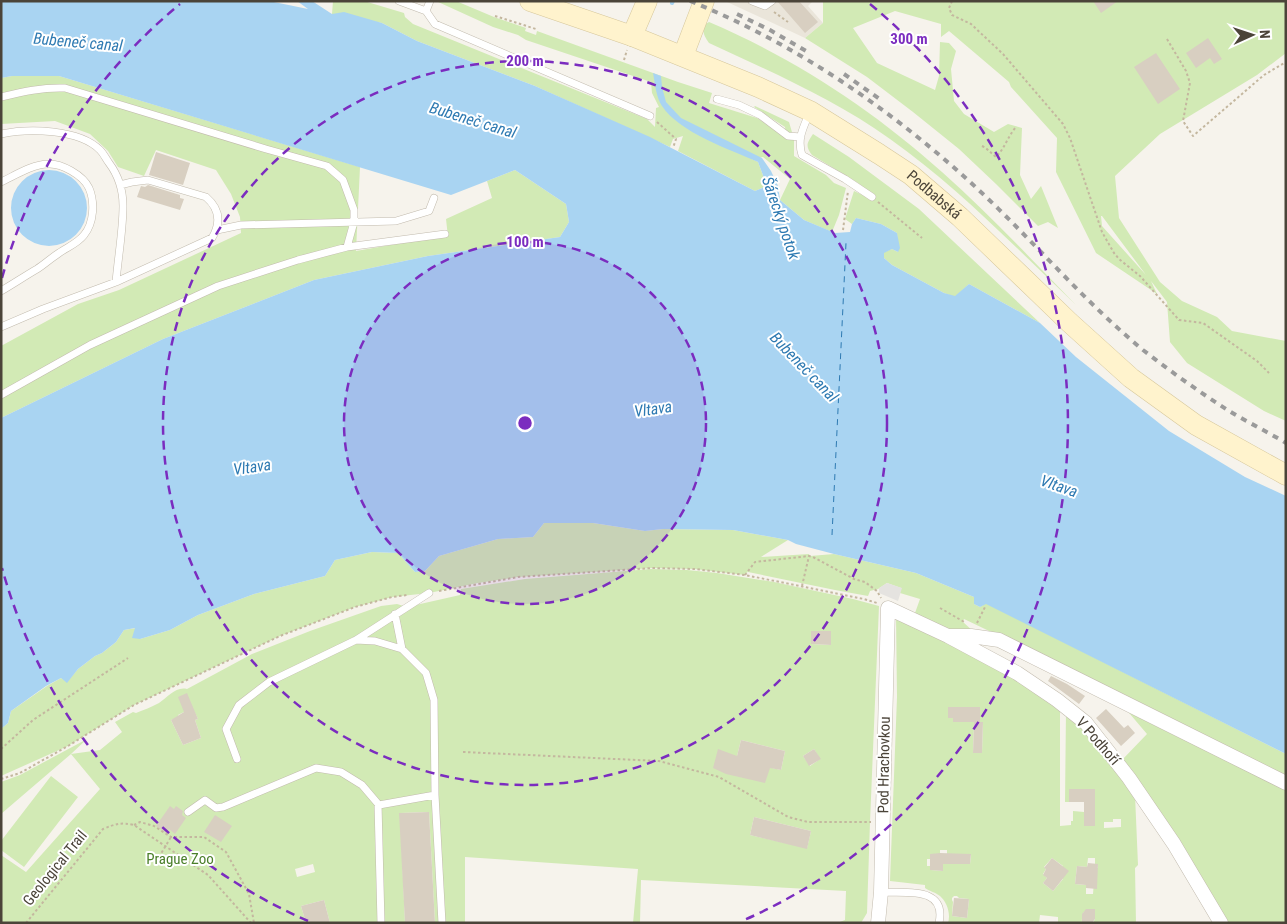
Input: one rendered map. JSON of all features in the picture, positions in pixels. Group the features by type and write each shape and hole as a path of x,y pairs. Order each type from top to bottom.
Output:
{"main road":[{"name":"Podbabská","path":"530,1 632,36 683,56 810,111 911,175 960,217 1069,322 1131,378 1196,425 1286,475"},
{"path":"632,36 647,1"},
{"path":"683,56 704,1"}],"street":[{"name":"V Podhoří","path":"888,608 948,636 1017,673 1057,700 1086,723 1129,778 1174,844 1221,923"},
{"name":"Pod Hrachovkou","path":"878,923 881,892 888,608"},
{"path":"948,636 971,636 999,640 1286,783"}],"lane":[{"path":"399,1 426,11 435,24 650,116"},
{"path":"426,11 430,1"},
{"path":"752,1 765,6 772,1"},
{"path":"1,97 51,87 65,88 327,166 343,180 354,210 354,222 347,247"},
{"path":"717,98 739,105 760,115 788,136 800,137"},
{"path":"810,111 800,137 799,144 802,155 850,182 872,197"},
{"path":"1,134 44,131 69,134 100,150 116,172 123,205 116,282"},
{"path":"1,182 37,166 47,164 58,165 74,173 89,187 93,211 91,222 84,235 72,246 61,251 39,268 1,291"},
{"path":"1,327 116,282 212,238 217,230 219,220 217,212 212,201 206,197 148,180 120,185"},
{"path":"217,230 241,225 396,221 429,211 434,198"},
{"path":"1,395 90,345 218,286 298,260 347,247 445,234"},
{"path":"237,759 226,729 240,705 269,682 356,640 429,593"},
{"path":"396,614 402,649"},
{"path":"356,640 374,641 402,649 426,674 434,700 435,795 442,923"},
{"path":"188,812 205,800 216,808 223,807 316,768 341,772 362,785 378,804 381,923"},
{"path":"378,804 435,795"},
{"path":"881,892 918,892 927,895 936,901 940,911 939,923"}],"path":[{"path":"952,1 949,8 952,15 971,24 1003,54 1063,124 1070,138 1102,232 1119,259 1140,276 1179,320 1203,322 1257,361 1269,372"},
{"path":"765,6 788,22"},
{"path":"495,16 536,29"},
{"path":"1167,39 1186,71 1190,82 1183,121 1193,136 1264,75 1286,62"},
{"path":"650,116 676,139 673,148"},
{"path":"982,146 988,148 990,153 996,157 1016,128"},
{"path":"843,230 850,182"},
{"path":"872,197 922,238"},
{"path":"802,586 809,556"},
{"path":"745,574 755,562 809,556 870,585 877,591 888,608"},
{"path":"1,779 20,773 134,705 280,636 355,608 392,597 429,593 518,577 652,568 696,569 745,574 864,599 888,608"},
{"path":"975,628 985,608"},
{"path":"1,749 32,720 128,658"},
{"path":"463,752 659,761 720,777 788,817 808,822 883,822"},
{"path":"140,822 154,826 171,837 204,837 226,852 249,894 252,923 208,874 134,825 140,822"},
{"name":"Geological Trail","path":"26,923 103,829 116,824 134,825"},
{"path":"159,857 171,837"}],"shaded area":[{"path":"725,1 813,1 808,6 823,23 805,38"},
{"path":"887,583 902,588 898,601 879,593 879,588"}],"green space":[{"path":"333,1 364,1 404,13 405,17 413,24 647,119 655,127 656,108 659,107 652,93 651,82 526,40 436,1 456,1 526,28 525,31 536,35 537,31 712,93 709,103 757,118 786,137 785,127 755,106 789,122 794,139 794,156 826,175 834,183 846,188 839,215 832,232 804,220 780,200 790,179 763,157 752,159 758,162 767,186 755,191 678,151 683,136 673,139 670,147 535,86 417,41 382,23 332,14"},
{"path":"823,1 1286,1 1286,53 1257,75 1160,134 1115,176 1119,218 1160,282 1182,301 1217,317 1232,331 1286,341 1286,421 1264,411 1187,363 1170,342 1167,302 1151,281 1157,294 1096,253 1056,172 1057,138 1011,87 1009,82 949,31 941,37 941,24 895,11 853,28 877,63 935,90 939,76 940,42 949,43 956,51 951,69 954,101 964,114 994,132 1008,124 1022,128 1020,175 1031,199 1041,186 1058,228 1048,222 1038,226 959,149 867,77 805,38 823,23","holes":["1102,216 1146,275 1102,226"]},
{"path":"709,22 741,36 802,69 832,87 888,127 916,149 959,188 1076,305 963,198 915,158 847,111 709,43 703,30 704,25"},
{"path":"12,76 59,76 360,167 356,251 448,237 446,219 492,198 487,181 515,170 566,204 569,222 560,237 428,256 314,280 163,339 1,418 1,346 78,304 119,290 241,233 240,217 231,194 216,170 156,150 144,176 118,167 108,151 90,134 55,121 1,124 1,78"},
{"path":"813,134 849,157 919,209 1040,323 969,284 955,297 892,265 884,258 884,252 892,249 898,252 897,233 881,224 856,218 852,224 845,219 854,191 871,199 873,195 858,183 812,155 808,149 808,144"},
{"path":"544,523 593,523 645,531 663,529 733,530 788,540 761,557 834,554 916,573 974,597 974,604 980,607 986,603 1286,754 1286,779 964,619 963,622 974,632 942,632 915,613 920,599 900,593 901,588 887,583 878,589 870,591 868,596 748,572 751,568 745,575 695,569 652,568 518,577 429,593 392,597 355,607 280,636 134,705 68,746 1,776 1,729 8,723 11,711 61,678 67,682 78,669 116,642 124,630 136,628 140,639 170,630 198,615 254,594 325,576 335,560 372,552 398,553 415,572 425,571 439,556 498,539 533,537"},
{"name":"Prague Zoo","path":"651,569 717,573 774,582 879,606 867,913 861,923 837,923 845,920 846,891 641,880 640,923 633,923 638,869 465,857 465,923 435,923 429,812 400,813 405,923 330,923 324,900 301,906 306,923 1,923 1,855 26,872 100,789 71,754 100,750 122,732 115,722 133,712 136,713 159,703 179,689 187,689 252,654 381,606 397,604 407,607 460,595 461,589 525,579","holes":["811,631 831,631 831,645 811,644","194,711 198,719 195,720 201,738 183,745 171,720 179,717 178,715","741,740 785,751 781,770 736,760","814,749 820,759 810,766 803,756","754,817 811,831 807,848 750,835","313,864 315,872 297,877 295,869"]},
{"path":"896,616 958,645 1060,706 1060,826 1071,825 1073,811 1084,812 1084,826 1095,826 1095,789 1070,789 1069,802 1065,802 1066,711 1073,716 1135,795 1138,865 1135,868 1136,923 1093,923 1095,919 1094,909 1084,912 1082,923 1058,923 1058,917 1040,915 1039,923 948,923 949,912 945,901 925,888 925,885 890,881 897,697","holes":["949,707 980,707 980,718 960,718 959,722 953,722 953,718 948,718","974,722 983,722 982,753 973,753","1113,819 1121,819 1121,827 1104,828 1104,822 1113,822","940,850 947,850 947,854 971,855 970,864 943,864 943,871 931,870 930,866 927,866 927,859 930,859 931,854 940,854","1052,858 1063,866 1058,874 1063,879 1053,891 1043,883 1047,878 1043,874 1046,869 1044,867","1088,858 1095,858 1095,864 1098,864 1098,868 1095,868 1093,894 1086,894 1086,885 1075,884 1077,866 1087,867","954,896 969,899 967,918 952,916 952,900"]},
{"path":"1124,707 1286,787 1286,923 1226,923 1121,761 1147,734"},
{"path":"87,739 1,814 1,782 20,775"},
{"path":"51,776 78,797 24,867 1,850 1,841"}],"water":[{"path":"1,1 269,1 308,9 297,1 312,1 332,14 344,12 382,23 417,41 535,86 650,137 755,191 767,186 758,162 706,139 670,116 658,98 653,73 661,76 666,102 681,118 762,158 778,186 780,200 804,220 835,233 850,232 856,218 881,224 897,233 900,248 898,252 892,249 884,253 884,258 892,265 944,293 955,296 969,284 1040,323 1076,357 1169,431 1245,477 1286,496 1286,754 986,604 980,607 974,604 974,597 916,573 834,554 788,540 733,530 663,529 645,531 593,523 544,523 533,537 498,539 439,556 425,571 415,572 398,553 372,552 335,560 325,576 254,594 198,615 170,630 140,639 132,638 135,628 124,630 116,642 78,669 67,683 61,678 46,686 11,711 8,723 1,729 1,418 163,339 314,280 428,256 560,237 569,222 566,204 515,170 451,195 59,76 12,76 1,78"},
{"path":"49,170 64,173 76,181 84,193 87,208 84,223 76,235 64,243 49,246 34,243 22,235 14,223 11,208 14,193 22,181 34,173"}],"building":[{"path":"777,1 799,1 818,22 805,33"},
{"path":"1093,1 1118,1 1101,13"},
{"path":"1208,38 1222,59 1214,64 1210,58 1196,68 1186,53"},
{"path":"1156,53 1180,89 1158,104 1134,67"},
{"path":"156,152 190,163 183,185 149,175"},
{"path":"148,185 180,195 180,198 184,199 180,210 137,197 141,186 145,187"},
{"path":"811,631 831,631 831,645 811,644"},
{"path":"1051,676 1085,696 1079,704 1048,681"},
{"path":"187,693 198,719 195,720 201,738 183,745 171,720 184,712 178,697"},
{"path":"948,707 980,707 980,722 983,722 982,753 973,753 974,722 953,722 953,718 948,718"},
{"path":"1106,709 1124,728 1128,725 1135,733 1121,746 1096,718"},
{"path":"741,740 785,751 781,770 770,768 765,783 726,774 713,768 718,749 737,756"},
{"path":"814,749 821,759 809,766 803,756"},
{"path":"1069,789 1095,789 1095,826 1084,826 1084,802 1069,802"},
{"path":"170,806 174,809 176,806 183,811 182,815 186,818 175,834 169,829 166,833 156,826"},
{"path":"429,812 435,923 405,923 399,813"},
{"path":"215,815 232,826 221,842 204,832"},
{"path":"754,817 811,831 807,849 750,835"},
{"path":"930,854 971,854 970,864 943,864 943,871 930,870"},
{"path":"1052,858 1069,871 1053,891 1043,883 1047,878 1043,875 1046,869 1044,868"},
{"path":"1088,863 1098,864 1097,889 1075,884 1077,866 1087,867"},
{"path":"954,898 969,899 967,918 952,916"},
{"path":"324,900 330,923 306,923 301,906"},
{"path":"1086,909 1095,909 1095,919 1092,923 1082,923 1082,914"}],"ferry route":[{"path":"832,535 846,243"}],"railway":[{"path":"690,1 770,38 846,84 882,109 917,136 983,194 1101,313 1143,350 1184,381 1226,409 1286,443"},
{"path":"737,14 806,51"},
{"path":"844,74 881,100"}],"water label":[{"name":"Bubeneč canal","path":"78,42"},
{"name":"Bubeneč canal","path":"473,120"},
{"name":"Šárecký potok","path":"781,218"},
{"name":"Bubeneč canal","path":"804,367"},
{"name":"Vltava","path":"653,409"},
{"name":"Vltava","path":"252,467"},
{"name":"Vltava","path":"1059,486"}]}
